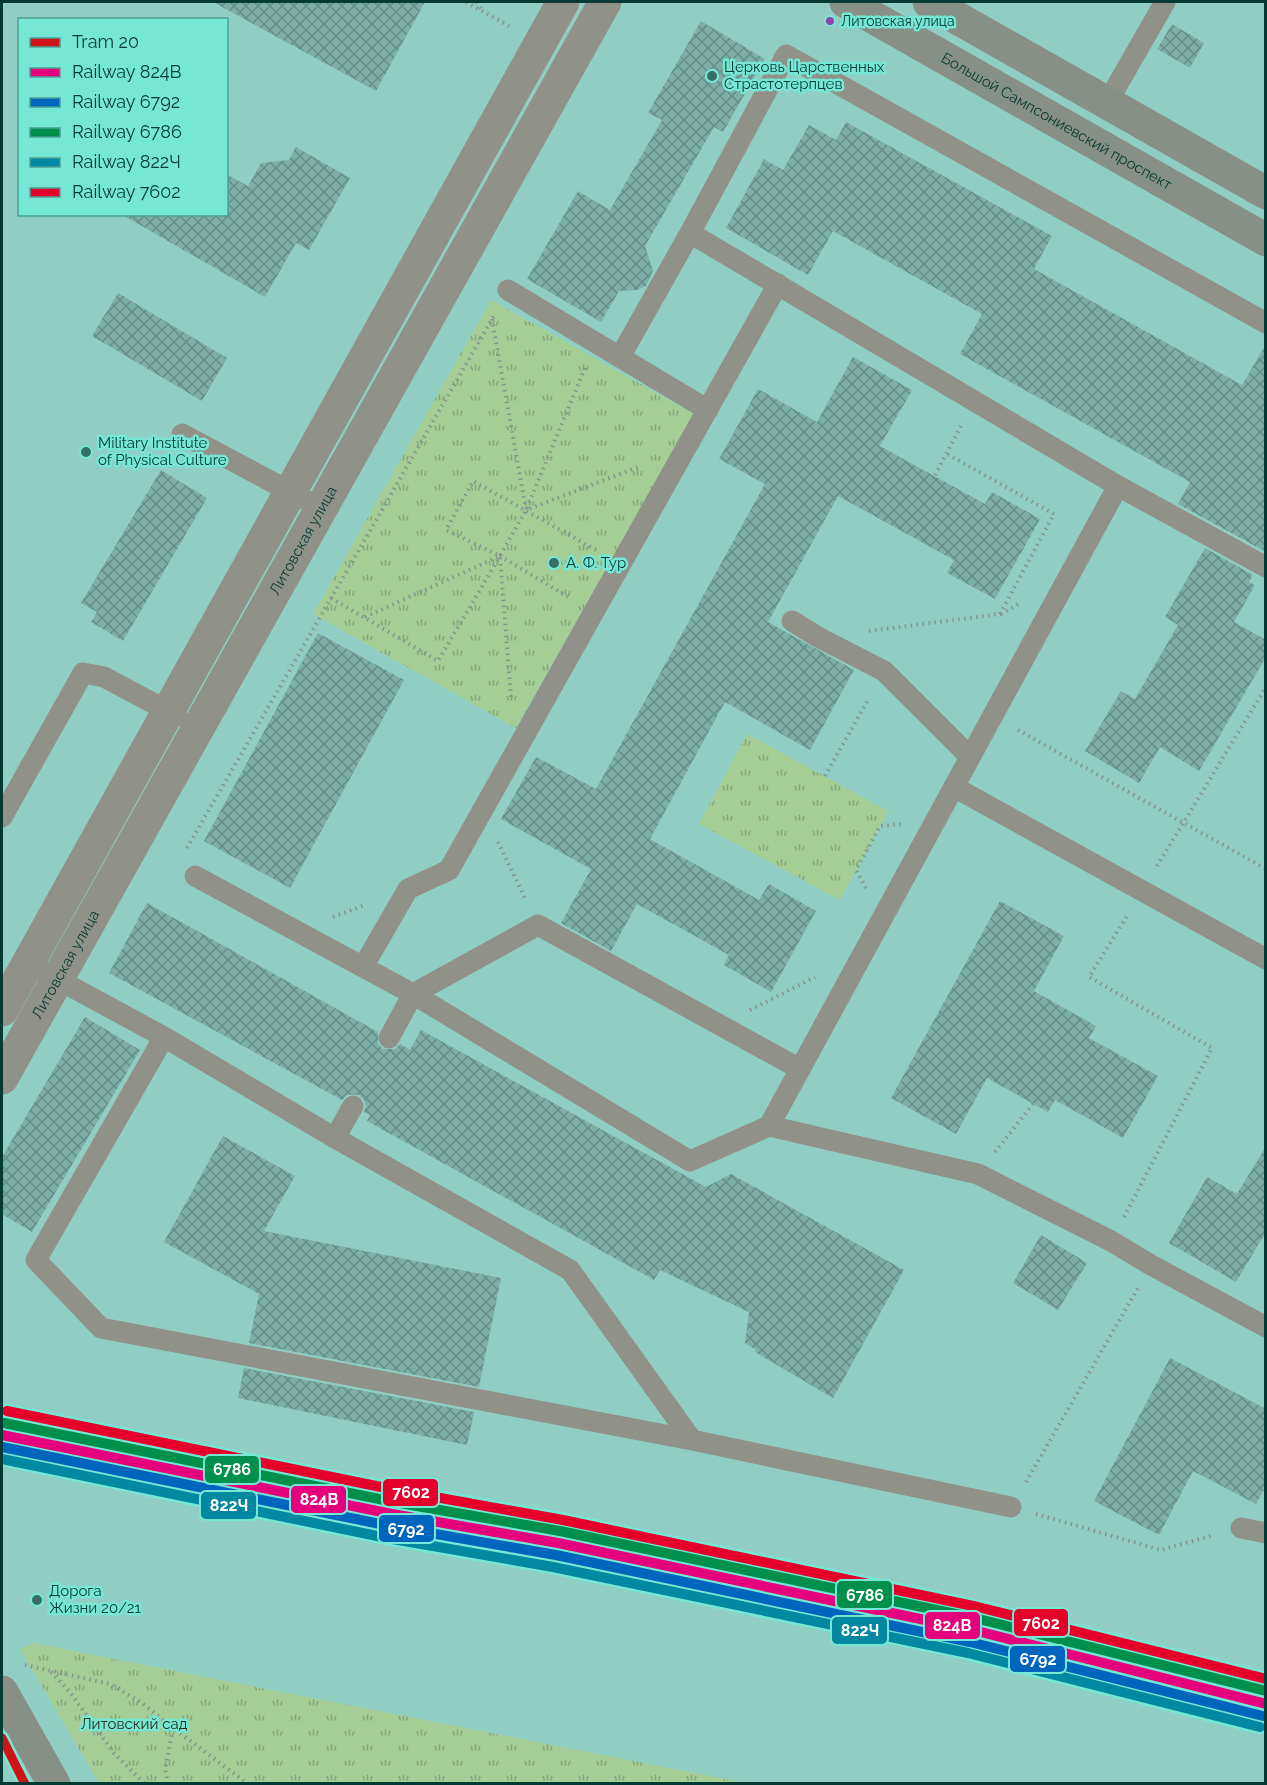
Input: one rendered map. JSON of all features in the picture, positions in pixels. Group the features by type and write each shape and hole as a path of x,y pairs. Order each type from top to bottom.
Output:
{"main road":[{"name":"Большой Сампсониевский проспект","path":"846,2 1266,240"},
{"path":"929,2 1266,193"},
{"path":"2,1692 54,1784"},
{"path":"32,1746 39,1784"}],"street":[{"path":"2,1010 448,209 526,40 563,2"},
{"name":"Литовская улица","path":"2,1078 605,2"}],"lane":[{"path":"1107,103 1165,2"},
{"path":"526,40 568,67"},
{"path":"620,357 786,55 1266,323"},
{"path":"448,209 479,225"},
{"path":"690,232 1118,486 1266,567"},
{"path":"363,967 408,889 449,870 778,284"},
{"path":"508,290 708,410"},
{"path":"362,364 393,380"},
{"path":"182,434 321,508"},
{"path":"769,1126 1118,486"},
{"path":"792,621 884,671 970,757"},
{"path":"2,817 83,673 104,677 199,728"},
{"path":"954,787 1266,959"},
{"path":"195,876 413,994 690,1161 769,1126 978,1174 1111,1241 1266,1327"},
{"path":"389,1038 413,994 538,925 800,1069"},
{"path":"27,964 164,1037 335,1138 570,1270 692,1440"},
{"path":"164,1037 36,1260 100,1328 692,1440 1011,1507"},
{"path":"335,1138 353,1106"},
{"path":"1241,1528 1266,1533"}],"path":[{"path":"466,2 526,40"},
{"path":"477,2 483,11"},
{"path":"183,857 508,290"},
{"path":"492,318 526,510"},
{"path":"331,598 438,661 526,510 596,343"},
{"path":"935,475 974,401"},
{"path":"526,510 684,450"},
{"path":"818,637 1000,615 1054,514 947,454"},
{"path":"594,612 500,556 446,530 473,481 620,564"},
{"path":"364,617 500,556"},
{"path":"500,556 515,752"},
{"path":"825,776 884,671"},
{"path":"1111,1241 1212,1048 1089,976 1266,687"},
{"path":"993,716 1181,824 1266,869"},
{"path":"482,810 538,925"},
{"path":"295,930 408,889"},
{"path":"720,1025 863,953"},
{"path":"978,1174 1033,1104"},
{"path":"1151,1265 1011,1507 1161,1550 1241,1528"},
{"path":"19,1664 110,1684 142,1703 248,1784"},
{"path":"50,1670 69,1691 114,1752 145,1784"},
{"path":"168,1784 165,1769 173,1728"}],"green space":[{"path":"491,300 694,414 516,728 313,614"},
{"path":"747,734 888,811 840,900 699,824"},
{"name":"Литовский сад","path":"33,1643 746,1783 99,1783 20,1649"}],"building":[{"path":"213,2 425,2 376,91"},
{"path":"701,21 765,59 723,132 714,127 645,246 653,271 646,286 637,290 619,291 601,322 527,279 578,191 610,210 662,120 648,113"},
{"path":"1172,24 1204,43 1190,68 1157,49"},
{"path":"846,122 1052,236 1034,269 1242,385 1266,344 1266,552 1178,504 1190,482 960,354 982,314 833,231 808,275 726,228 764,159 783,170 809,125 836,140"},
{"path":"296,147 350,178 309,250 296,243 265,297 124,216 228,216 228,175 248,186 261,163 289,160"},
{"path":"118,293 227,358 202,401 92,336"},
{"path":"853,357 912,390 880,446 985,504 992,492 1040,519 995,599 947,573 954,560 838,496 768,622 854,670 810,750 725,702 650,839 759,900 769,884 816,911 771,992 724,965 729,955 637,904 611,951 561,923 591,869 501,819 536,757 596,789 765,484 719,459 758,389 817,422"},
{"path":"161,470 207,498 123,641 91,622 97,612 81,603"},
{"path":"1205,548 1253,575 1249,582 1255,585 1234,622 1266,640 1266,657 1199,771 1160,747 1139,783 1085,751 1121,691 1135,699 1178,625 1165,617"},
{"path":"318,633 404,680 290,888 204,841"},
{"path":"1000,901 1064,936 1034,991 1096,1026 1089,1038 1158,1076 1123,1138 1055,1100 1048,1112 987,1078 956,1134 891,1098"},
{"path":"147,903 378,1032 378,1044 383,1049 395,1049 400,1044 410,1050 421,1030 706,1187 731,1174 904,1270 833,1398 755,1352 756,1350 745,1343 749,1312 660,1270 654,1280 367,1121 370,1115 364,1112 366,1106 359,1095 347,1095 342,1100 109,973"},
{"path":"85,1017 140,1050 32,1232 2,1214 2,1157"},
{"path":"223,1136 295,1176 264,1231 501,1278 479,1387 249,1343 259,1294 164,1242"},
{"path":"1266,1146 1266,1232 1236,1282 1169,1243 1207,1177 1237,1194"},
{"path":"1041,1235 1087,1263 1058,1310 1013,1283"},
{"path":"1170,1358 1266,1409 1266,1486 1256,1504 1193,1471 1159,1535 1094,1501"},
{"path":"244,1368 474,1412 467,1445 238,1398"}],"tram line":[{"name":"20","path":"2,1738 25,1784"},
{"path":"15,1764 20,1784"}],"rail line":[{"name":"7602","path":"7,1411 396,1490 563,1520 978,1607 1266,1679"},
{"name":"6786","path":"4,1423 394,1502 560,1531 975,1618 1266,1691"},
{"name":"824В","path":"2,1435 392,1514 558,1543 973,1630 1266,1704"},
{"name":"6792","path":"2,1447 390,1526 556,1555 970,1642 1263,1716"},
{"name":"822Ч","path":"2,1459 387,1538 553,1567 968,1653 1260,1727"}],"place":[{"name":"Литовская улица","path":"830,21"},
{"name":"Церковь Царственных Страстотерпцев","path":"712,76"},
{"name":"Military Institute of Physical Culture","path":"86,452"},
{"name":"А. Ф. Тур","path":"554,563"},
{"name":"Дорога Жизни 20/21","path":"37,1600"}]}
